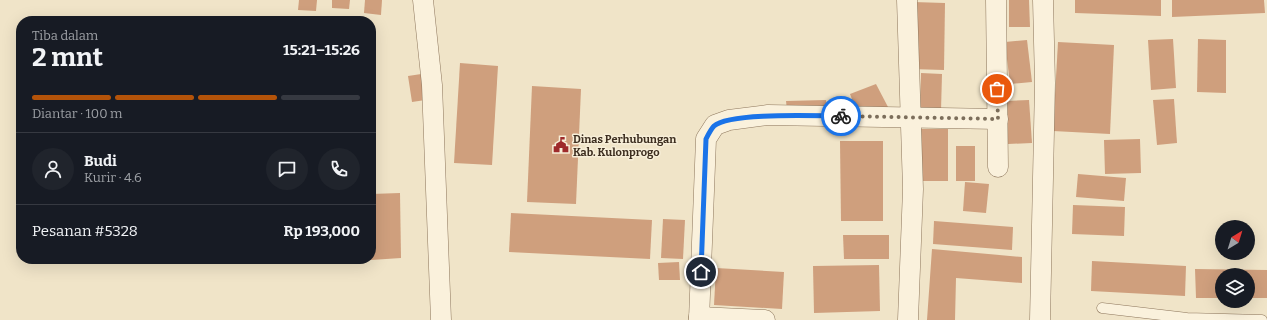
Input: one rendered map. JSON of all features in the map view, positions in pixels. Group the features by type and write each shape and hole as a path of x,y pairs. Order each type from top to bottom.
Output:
{"street":[{"path":"423,0 432,85 441,320"},
{"path":"907,0 912,189 908,320"},
{"path":"996,0 998,167"},
{"path":"1040,320 1045,83 1043,0"},
{"path":"765,320 699,318 706,139 715,125 729,120 768,115 998,119"}],"lane":[{"path":"1102,308 1187,319 1262,320"}],"building":[{"path":"299,0 317,0 316,11 298,10"},
{"path":"332,0 350,0 349,9 332,8"},
{"path":"365,0 382,0 381,15 364,13"},
{"path":"1009,0 1029,0 1030,27 1009,27"},
{"path":"1075,0 1161,0 1161,16 1075,13"},
{"path":"1172,0 1264,0 1265,13 1172,17"},
{"path":"913,2 945,3 944,70 911,69"},
{"path":"1173,39 1176,88 1151,90 1148,40"},
{"path":"1198,39 1226,40 1226,93 1197,92"},
{"path":"1027,40 1032,82 1010,84 1005,42"},
{"path":"1058,42 1114,45 1110,134 1053,131"},
{"path":"460,63 498,66 492,165 454,163"},
{"path":"428,73 432,99 412,102 408,76"},
{"path":"921,73 942,74 941,111 920,110"},
{"path":"876,84 888,107 857,113 850,94"},
{"path":"532,86 581,89 576,204 527,202"},
{"path":"1174,99 1177,143 1157,145 1153,100"},
{"path":"826,100 827,109 787,110 786,101"},
{"path":"1029,100 1032,143 1008,144 1005,101"},
{"path":"918,129 948,129 948,181 918,181"},
{"path":"1140,139 1141,173 1105,174 1104,140"},
{"path":"840,141 883,141 883,221 841,221"},
{"path":"956,146 975,146 975,181 956,181"},
{"path":"1078,174 1126,178 1124,201 1076,197"},
{"path":"965,182 989,184 986,213 963,211"},
{"path":"400,193 401,258 376,260 376,194"},
{"path":"1073,205 1125,207 1124,236 1072,234"},
{"path":"511,213 652,220 650,259 509,252"},
{"path":"663,219 685,220 683,259 661,258"},
{"path":"934,221 1013,227 1012,250 933,244"},
{"path":"843,235 889,235 889,259 844,259"},
{"path":"932,249 1022,257 1022,283 956,278 955,320 927,320"},
{"path":"1092,261 1186,266 1185,296 1091,291"},
{"path":"679,262 680,280 659,280 658,263"},
{"path":"879,265 880,311 814,313 813,266"},
{"path":"716,268 784,272 782,309 714,305"},
{"path":"1195,269 1215,269 1215,298 1196,298"},
{"path":"1255,270 1267,270 1267,298 1255,298"}],"way so far":[{"path":"841,116 998,119 997,89"}],"place":[{"name":"Dinas Perhubungan Kab. Kulonprogo","path":"561,145"}],"route":[{"path":"701,272 706,139 715,125 729,120 768,115 841,116"}]}
